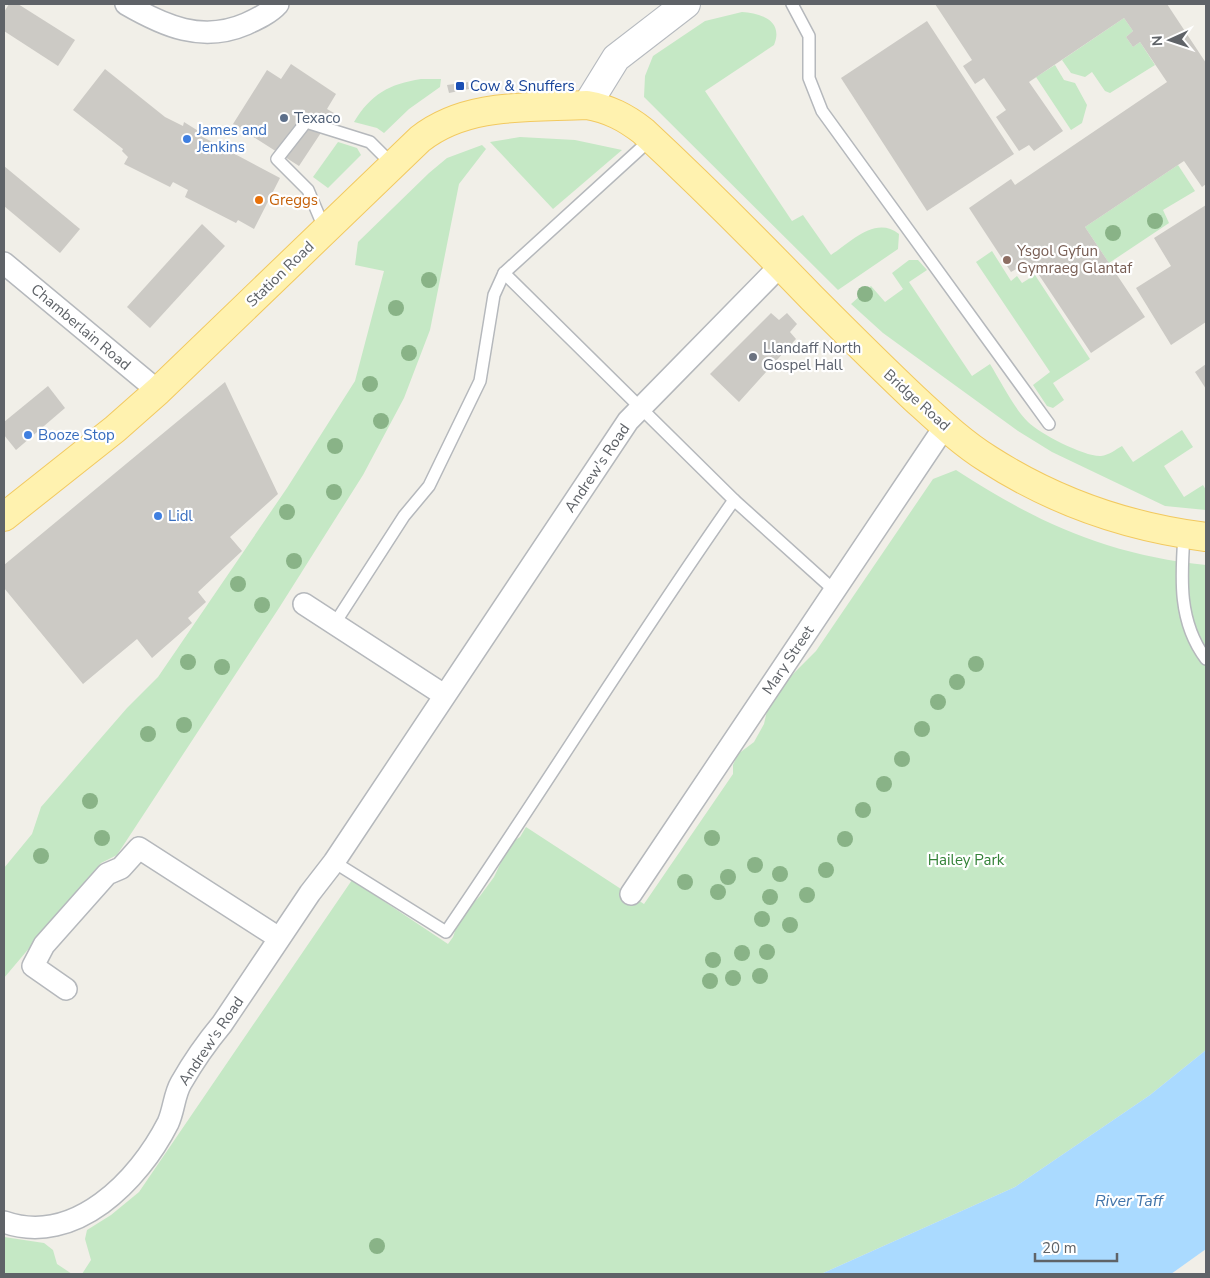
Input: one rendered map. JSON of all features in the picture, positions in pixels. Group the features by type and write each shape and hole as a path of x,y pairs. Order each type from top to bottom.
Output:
{"main road":[{"name":"Bridge Road","path":"587,105 604,108 621,115 651,139 780,265 874,361 945,426 987,458 1062,500 1100,515 1143,527 1195,536"},
{"name":"Station Road","path":"4,517 115,430 435,127 453,118 476,112 587,105"}],"street":[{"path":"126,4 151,19 176,29 197,33 236,28 262,17 278,4"},
{"path":"587,105 616,58 686,4"},
{"name":"Chamberlain Road","path":"4,263 158,391"},
{"name":"Andrew's Road","path":"4,1222 14,1226 47,1228 70,1221 101,1203 123,1187 138,1169 169,1121 180,1085 278,938 334,862 444,695 639,408 780,265"},
{"name":"Mary Street","path":"631,894 945,426"},
{"path":"304,604 444,695"},
{"path":"66,990 33,966 44,945 107,874 121,868 139,848 278,938"}],"lane":[{"path":"792,4 809,36 809,78 822,111 1049,424"},
{"path":"325,230 308,190 277,159 306,122 370,142 393,165"},
{"path":"335,624 404,516 429,486 480,381 494,295 504,273 651,139"},
{"path":"504,273 734,500 835,591"},
{"path":"334,862 446,932 520,824 671,590 734,500"},
{"path":"1195,536 1181,571 1184,615 1206,659"}],"green space":[{"path":"742,12 756,14 773,24 776,30 774,45 705,91 792,221 803,215 831,255 855,238 872,229 890,229 899,234 898,249 838,290 644,97 645,76 653,56 705,21"},
{"path":"1124,18 1133,31 1126,37 1133,47 1140,42 1155,65 1110,93 1105,91 1092,72 1085,77 1071,73 1062,60"},
{"path":"1055,65 1064,80 1075,83 1087,105 1082,123 1071,130 1036,77"},
{"path":"421,79 441,79 440,87 409,109 384,133 377,128 354,122 360,112 374,97 390,87"},
{"path":"520,137 575,140 622,150 553,209 490,142"},
{"path":"338,142 357,148 361,155 328,188 313,177"},
{"path":"482,145 486,149 459,184 430,330 404,398 363,475 279,608 117,855 101,863 4,978 4,868 32,834 41,807 127,708 158,677 287,488 355,381 384,271 355,265 358,242 447,158"},
{"path":"1178,165 1195,191 1163,210 1169,223 1109,263 1085,227"},
{"path":"992,251 1011,281 1017,276 1022,283 1035,275 1090,359 1053,383 1064,400 1053,408 1047,406 1033,385 1050,372 976,262"},
{"path":"909,260 918,260 927,270 909,282 972,376 990,364 1013,402 1028,422 1042,433 1085,453 1101,456 1107,455 1122,446 1133,462 1182,430 1193,447 1164,466 1184,497 1203,485 1206,490 1206,510 1165,506 1052,452 1018,431 883,333 851,304 871,286 885,302 903,289 892,273"},
{"name":"Hailey Park","path":"956,470 1016,506 1075,534 1137,553 1206,565 1206,1050 1150,1095 1015,1187 821,1274 82,1274 91,1260 85,1239 87,1230 111,1215 139,1192 352,880 448,944 453,937 460,916 480,896 494,877 510,843 520,837 526,827 644,904 733,774 733,765 738,754 754,742 764,724 768,706 781,686 816,651 933,479"},
{"path":"4,1237 44,1243 53,1250 57,1264 72,1274 4,1274"}],"water":[{"name":"River Taff","path":"1206,1050 1206,1249 1171,1274 821,1274 1015,1187 1150,1095"}],"building":[{"path":"9,4 18,4 75,40 58,66 4,31 4,12"},
{"path":"935,4 1167,4 1206,63 1206,184 1202,187 1184,161 1085,227 1145,317 1091,353 1031,263 1020,270 1018,268 1011,272 969,208 1011,179 1015,185 1167,82 1140,42 1133,47 1126,37 1133,31 1124,18 1029,82 1063,131 1034,151 1029,145 1019,151 996,117 1006,110 984,78 975,84 963,66 972,60"},
{"path":"927,21 1014,154 927,211 841,78"},
{"name":"Texaco","path":"291,64 336,94 327,109 334,113 299,166 233,124 267,70 281,79"},
{"path":"105,69 165,117 183,126 184,122 200,132 199,135 280,178 254,229 238,220 236,223 185,197 188,190 173,182 170,187 124,164 128,157 122,151 123,149 73,110"},
{"path":"468,82 469,89 449,93 447,85"},
{"path":"4,166 80,229 60,253 4,206"},
{"path":"1206,205 1206,322 1171,345 1136,288 1171,266 1154,238"},
{"path":"202,224 225,246 150,328 127,307"},
{"name":"Llandaff North Gospel Hall","path":"771,313 779,320 787,313 797,324 790,332 796,339 739,402 710,374"},
{"path":"1206,364 1206,389 1195,372"},
{"name":"Lidl","path":"225,382 278,494 230,537 242,551 198,592 206,602 188,618 192,623 152,658 137,639 83,684 4,588 4,565"},
{"path":"48,386 65,408 16,450 4,435 4,422"}],"place":[{"name":"Cow & Snuffers","path":"460,86"},
{"name":"Texaco","path":"284,118"},
{"name":"James and Jenkins","path":"187,139"},
{"name":"Greggs","path":"259,200"},
{"name":"Ysgol Gyfun Gymraeg Glantaf","path":"1007,260"},
{"name":"Llandaff North Gospel Hall","path":"753,357"},
{"name":"Booze Stop","path":"28,435"},
{"name":"Lidl","path":"158,516"}]}
